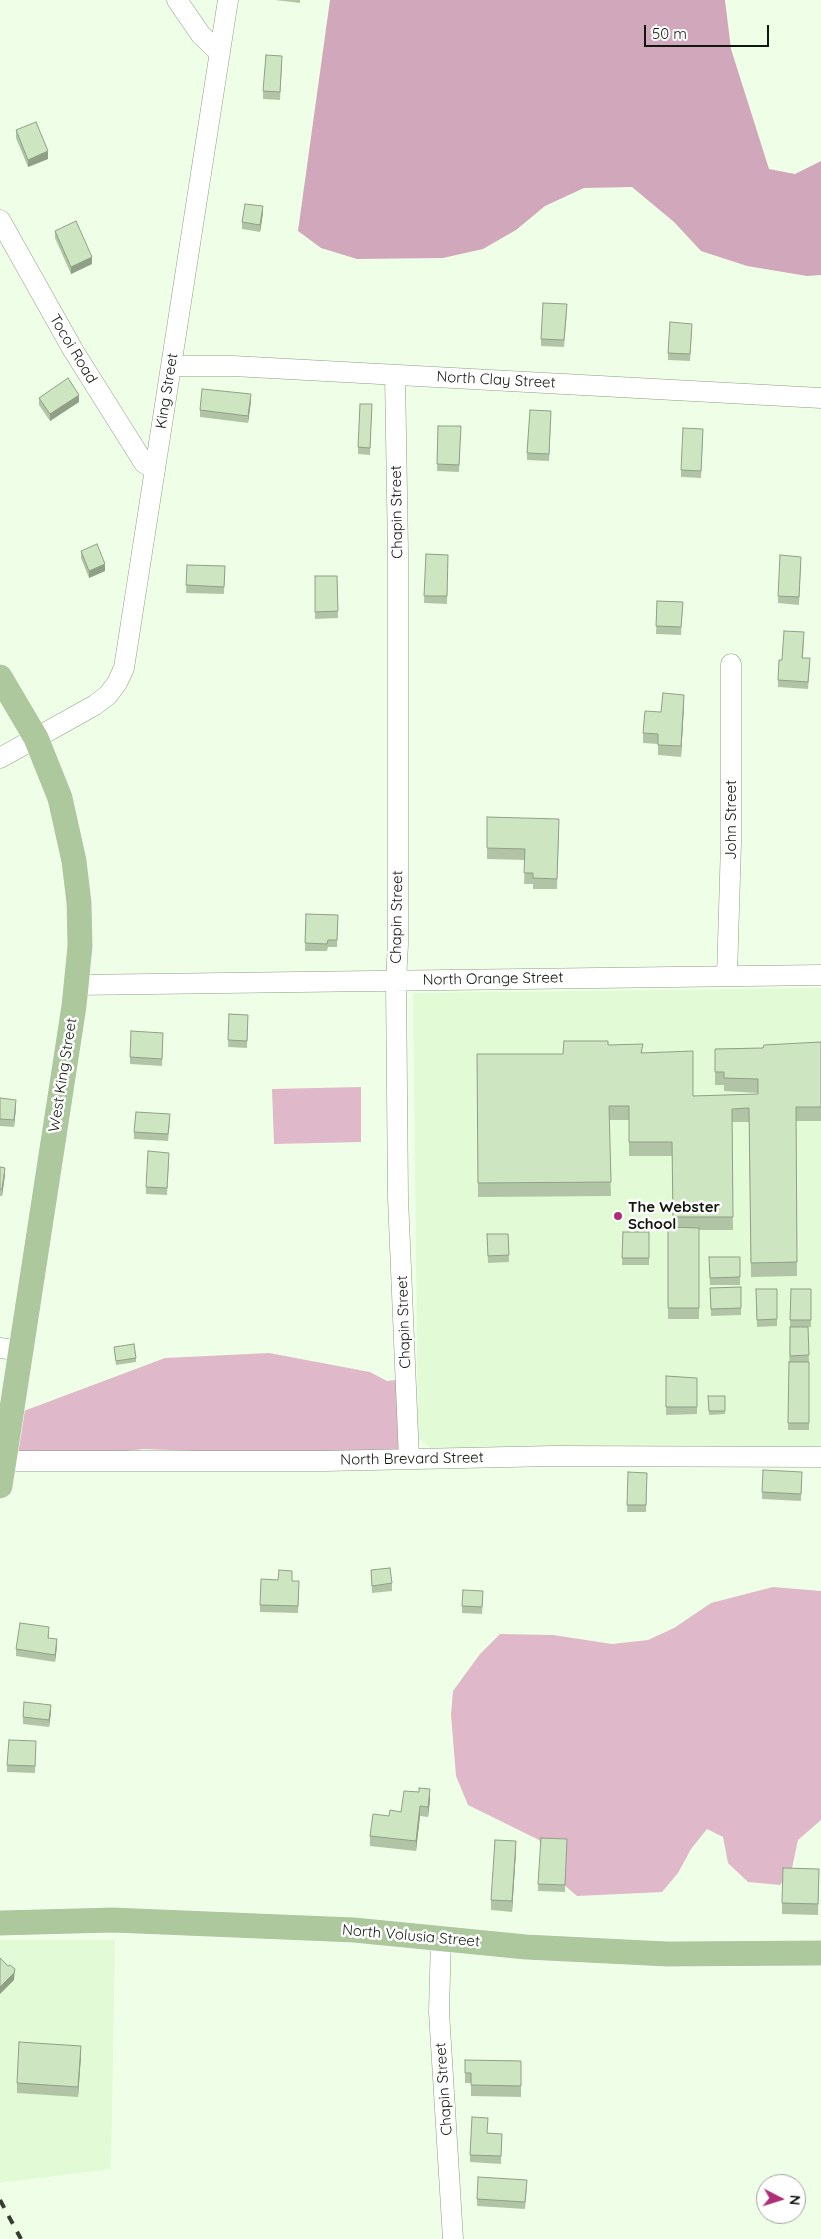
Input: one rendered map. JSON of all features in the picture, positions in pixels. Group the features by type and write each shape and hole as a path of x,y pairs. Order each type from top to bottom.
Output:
{"main road":[{"name":"West King Street","path":"0,677 36,738 60,798 74,861 79,904 80,946 76,985 11,1349 4,1461 0,1486"},
{"name":"North Volusia Street","path":"0,1923 113,1920 354,1930 526,1947 667,1954 821,1953"}],"street":[{"path":"177,0 201,35 220,53"},
{"name":"King Street","path":"0,758 95,705 108,695 117,683 124,668 228,0"},
{"name":"Tocoi Road","path":"0,220 80,362 144,463 155,470"},
{"name":"North Clay Street","path":"171,366 233,366 821,398"},
{"name":"Chapin Street","path":"395,375 398,554 398,944 396,981 398,1198 409,1460"},
{"name":"John Street","path":"727,976 731,843 731,664"},
{"name":"North Orange Street","path":"76,985 821,975"},
{"name":"North Brevard Street","path":"4,1461 66,1463 409,1460 554,1456 821,1456"},
{"name":"Chapin Street","path":"441,1938 439,2012 453,2239"}],"shaded area":[{"path":"330,0 725,0 731,49 769,169 795,174 821,161 821,275 807,276 747,266 701,251 674,222 632,187 584,188 545,206 516,230 483,249 443,258 357,259 321,248 298,231"},
{"name":"The Webster School","path":"821,988 821,1446 434,1450 418,1438 413,993"},
{"path":"361,1087 361,1142 274,1144 272,1089"},
{"path":"269,1353 370,1372 387,1381 396,1380 399,1451 248,1453 144,1449 99,1454 15,1453 21,1412 165,1358"},
{"path":"773,1587 821,1591 821,1820 798,1840 792,1868 780,1885 748,1882 728,1863 723,1837 707,1829 691,1849 678,1873 662,1892 577,1896 554,1876 539,1840 468,1805 456,1776 451,1715 453,1691 480,1654 500,1634 553,1635 612,1644 648,1640 674,1628 711,1603"},
{"path":"0,1940 115,1940 111,2169 0,2183"}],"building":[{"path":"266,55 282,56 280,92 263,91"},
{"path":"36,122 48,151 28,160 16,130"},
{"path":"245,204 263,206 260,225 242,222"},
{"path":"76,221 92,257 71,267 55,231"},
{"path":"543,303 567,304 564,340 541,339"},
{"path":"670,322 692,324 690,354 668,353"},
{"path":"68,378 79,395 50,414 39,398"},
{"path":"202,389 251,394 248,416 200,410"},
{"path":"360,404 372,404 370,448 358,447"},
{"path":"530,410 551,411 549,454 527,453"},
{"path":"438,426 461,426 459,465 437,464"},
{"path":"683,428 703,429 701,471 681,470"},
{"path":"97,544 105,564 89,571 81,551"},
{"path":"426,554 448,555 447,596 424,596"},
{"path":"780,555 801,557 799,597 778,596"},
{"path":"187,565 225,566 224,587 186,585"},
{"path":"315,576 337,576 338,611 315,612"},
{"path":"657,601 683,602 681,627 656,626"},
{"path":"784,631 804,632 802,658 810,658 808,682 778,680 779,660 782,660"},
{"path":"663,693 684,695 681,746 658,745 658,734 643,733 645,711 661,712"},
{"path":"487,817 559,819 557,879 533,878 533,873 524,873 525,849 487,848"},
{"path":"306,914 338,915 337,940 328,940 327,944 305,943"},
{"path":"229,1014 248,1015 247,1041 228,1040"},
{"path":"131,1031 163,1033 162,1059 130,1057"},
{"path":"564,1041 608,1041 608,1045 643,1044 641,1053 693,1051 693,1096 758,1094 758,1079 724,1078 724,1072 715,1072 715,1049 763,1048 764,1045 821,1042 821,1107 796,1107 797,1262 751,1263 749,1108 732,1109 733,1217 673,1217 672,1142 629,1142 629,1106 609,1106 611,1182 478,1183 477,1054 563,1054"},
{"path":"0,1098 16,1100 14,1120 0,1119"},
{"path":"136,1112 170,1114 168,1134 134,1132"},
{"path":"148,1151 169,1153 167,1188 146,1187"},
{"path":"0,1167 5,1168 2,1189 0,1189"},
{"path":"668,1227 699,1228 699,1308 668,1308"},
{"path":"623,1232 649,1232 649,1258 622,1258"},
{"path":"487,1234 508,1234 509,1255 488,1256"},
{"path":"709,1257 740,1257 740,1277 710,1278"},
{"path":"741,1287 741,1308 711,1309 710,1288"},
{"path":"756,1289 777,1289 777,1319 757,1320"},
{"path":"791,1289 811,1289 811,1320 790,1320"},
{"path":"790,1327 808,1327 809,1355 790,1356"},
{"path":"134,1344 136,1358 116,1361 114,1347"},
{"path":"789,1362 809,1362 809,1423 788,1423"},
{"path":"666,1376 697,1378 697,1407 666,1407"},
{"path":"708,1396 725,1396 725,1411 709,1411"},
{"path":"763,1470 802,1472 801,1494 762,1492"},
{"path":"628,1472 647,1473 646,1505 627,1505"},
{"path":"390,1568 392,1583 372,1586 371,1570"},
{"path":"279,1570 292,1571 292,1581 299,1581 298,1606 260,1605 261,1579 278,1580"},
{"path":"463,1590 483,1591 482,1607 462,1606"},
{"path":"20,1623 49,1627 48,1638 57,1639 55,1655 16,1649"},
{"path":"24,1702 51,1705 49,1720 23,1717"},
{"path":"9,1740 36,1741 35,1766 7,1765"},
{"path":"419,1788 430,1789 428,1807 420,1806 416,1841 370,1836 373,1814 389,1816 390,1810 401,1812 404,1791 419,1792"},
{"path":"541,1838 567,1839 565,1885 538,1884"},
{"path":"495,1840 516,1841 512,1901 491,1900"},
{"path":"783,1868 819,1869 818,1904 782,1903"},
{"path":"0,1958 8,1966 10,1965 15,1969 14,1973 0,1987"},
{"path":"19,2042 81,2046 78,2087 17,2083"},
{"path":"465,2060 521,2061 521,2086 471,2085 471,2073 465,2073"},
{"path":"472,2117 488,2118 487,2133 502,2134 501,2156 470,2155"},
{"path":"478,2177 527,2180 525,2202 477,2199"}],"railway":[{"path":"0,2200 21,2239"}],"place":[{"name":"The Webster School","path":"618,1216"}]}
